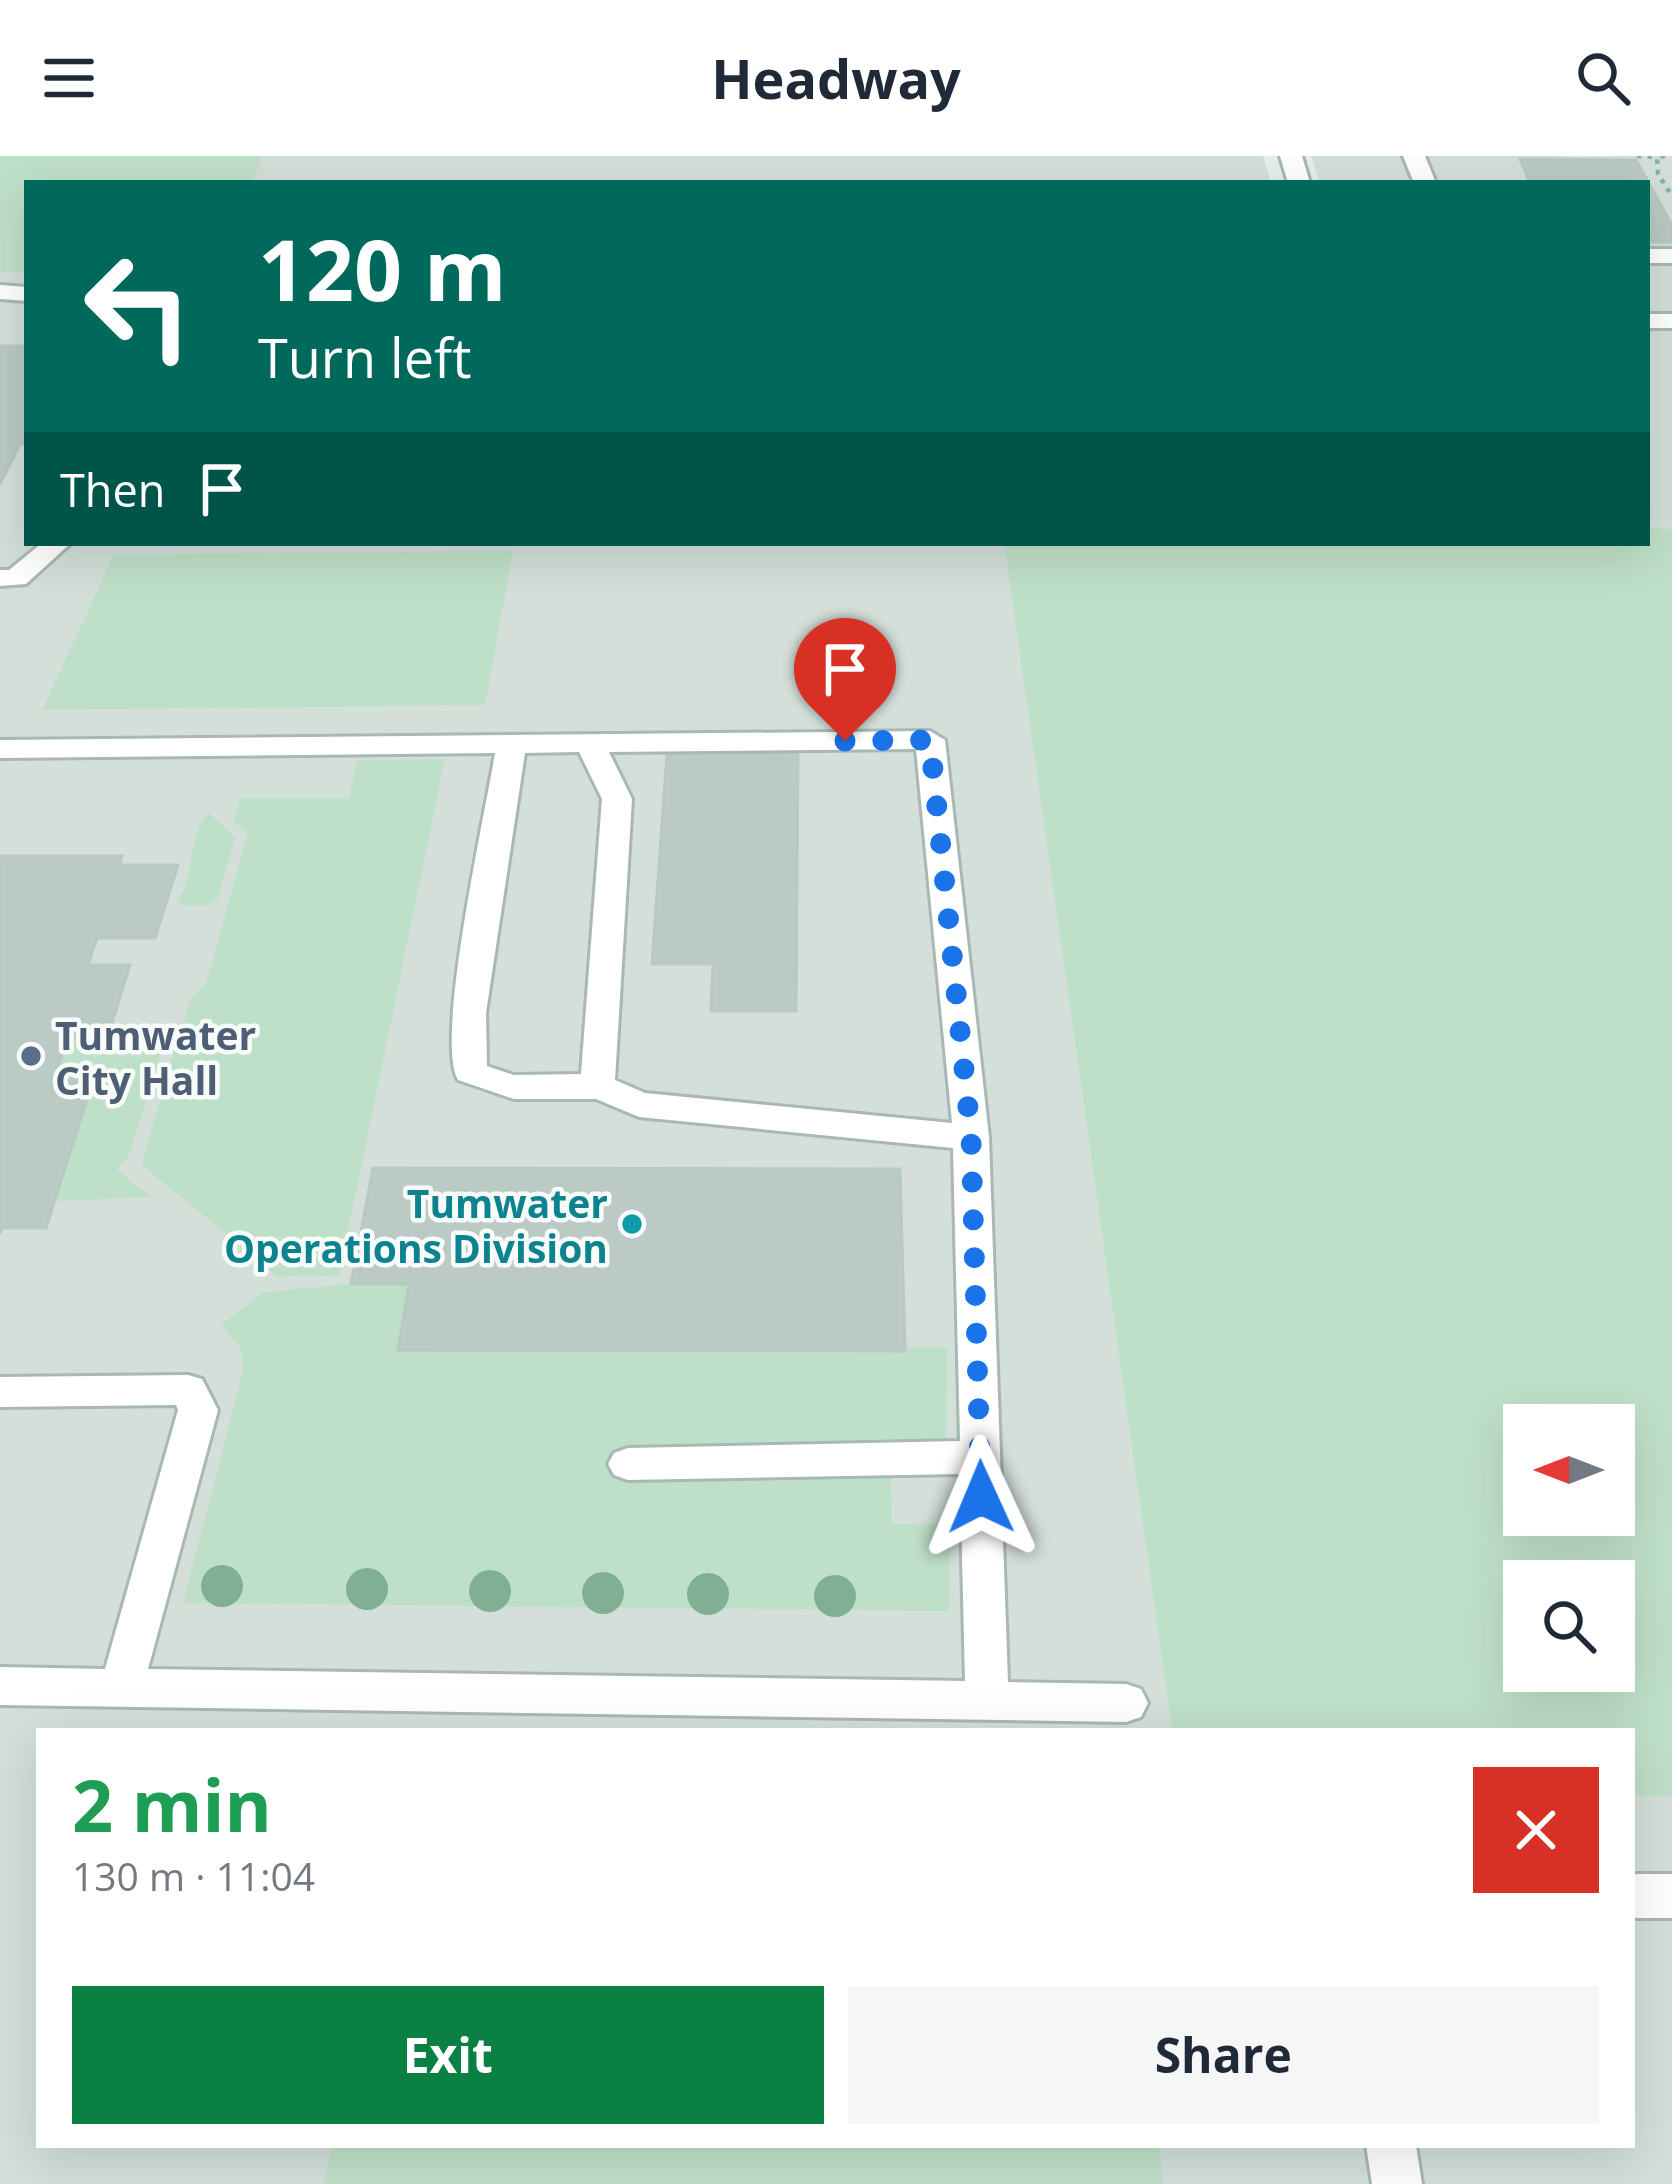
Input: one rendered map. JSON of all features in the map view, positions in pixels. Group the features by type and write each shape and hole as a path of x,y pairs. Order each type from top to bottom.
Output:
{"lane":[{"path":"0,578 16,578 54,546"},
{"path":"0,749 930,740 971,1137 987,1700"},
{"path":"511,746 469,1013 470,1072 484,1082 509,1087 597,1087 639,1105 971,1137"},
{"path":"591,746 617,799 597,1087"},
{"path":"0,1392 188,1390 197,1410 121,1688"},
{"path":"628,1464 980,1457"},
{"path":"0,1686 1126,1702"},
{"path":"1635,1895 1672,1896"},
{"path":"1391,2148 1396,2184"}],"path":[{"path":"1637,156 1661,157 1658,174 1672,196"}],"shaded area":[{"path":"0,156 1263,156 1270,180 24,180 24,546 1004,546 1172,1728 36,1728 36,2148 1635,2148 1635,1796 1672,1796 1672,2184 0,2184"},
{"path":"1311,156 1672,156 1672,529 1650,529 1650,180 1319,180"}],"green space":[{"path":"0,156 262,156 253,180 24,180 24,272 0,272"},
{"path":"1650,529 1672,529 1672,1796 1635,1796 1635,1728 1172,1728 1004,546 1650,546"},
{"path":"513,551 485,705 42,710 114,555"},
{"path":"445,759 339,1275 278,1277 141,1164 190,1000 206,984 248,832 233,822 240,798 349,798 357,760"},
{"path":"209,813 235,838 217,900 203,906 182,905 178,900 197,832"},
{"path":"67,1039 165,1040 129,1155 117,1170 152,1197 54,1201 95,1075 56,1074"},
{"path":"409,1284 399,1350 947,1347 946,1441 892,1440 891,1524 951,1524 949,1611 183,1603 244,1366 240,1347 221,1325 264,1292"},
{"path":"330,2148 1159,2148 1163,2184 324,2184"}],"building":[{"path":"1520,159 1636,160 1647,180 1529,180"},
{"path":"1650,185 1672,225 1672,242 1650,242"},
{"path":"0,346 24,346 24,444 0,484"},
{"path":"667,754 798,754 796,1011 711,1011 713,964 652,964"},
{"name":"Tumwater City Hall","path":"0,856 122,856 120,865 178,865 155,938 97,938 88,965 130,965 107,1039 67,1039 56,1074 95,1074 46,1228 2,1228 0,1234"},
{"name":"Tumwater Operations Division","path":"373,1168 900,1169 905,1351 398,1350 409,1284 351,1284"}],"place":[{"name":"Tumwater City Hall","path":"31,1056"},
{"name":"Tumwater Operations Division","path":"632,1224"}],"route":[{"path":"845,741 930,740 971,1137 981,1497"}]}
